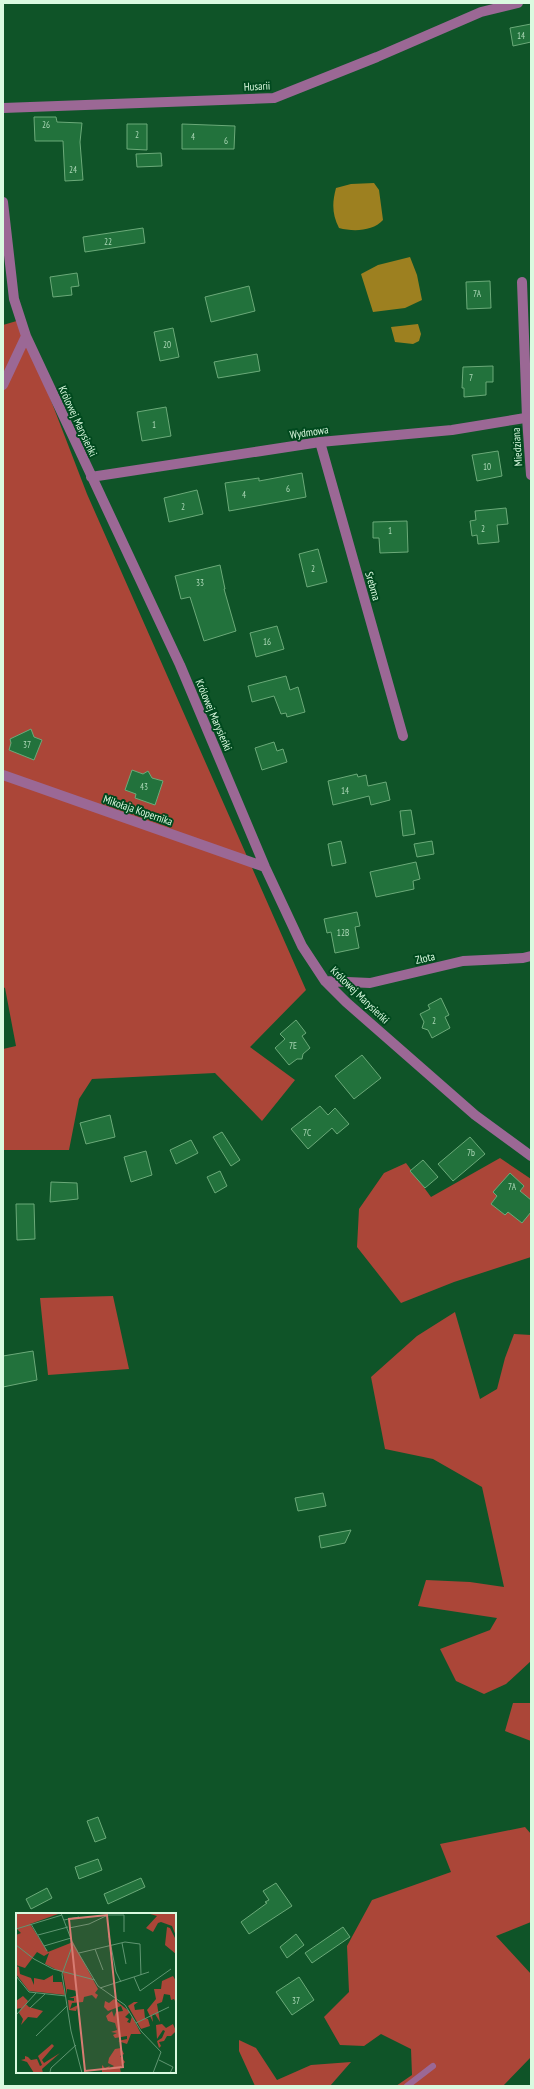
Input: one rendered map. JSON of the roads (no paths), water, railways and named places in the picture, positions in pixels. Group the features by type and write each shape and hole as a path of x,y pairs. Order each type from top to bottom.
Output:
{"street":[{"name":"Husarii","path":"3,108 274,98 377,57 481,12 518,3"},
{"name":"Królowej Marysieńki","path":"3,202 6,255 14,299 26,336 180,665 265,867 302,946 325,981 448,1093 531,1156"},
{"name":"Miedziana","path":"522,282 531,475"},
{"path":"3,385 26,336"},
{"name":"Wydmowa","path":"91,476 320,442 452,430 529,417"},
{"name":"Srebrna","path":"320,442 403,736"},
{"name":"Mikołaja Kopernika","path":"3,776 265,867"},
{"name":"Złota","path":"325,981 370,984 463,961 523,958 531,956"}],"lane":[{"path":"407,2086 433,2066"}]}
